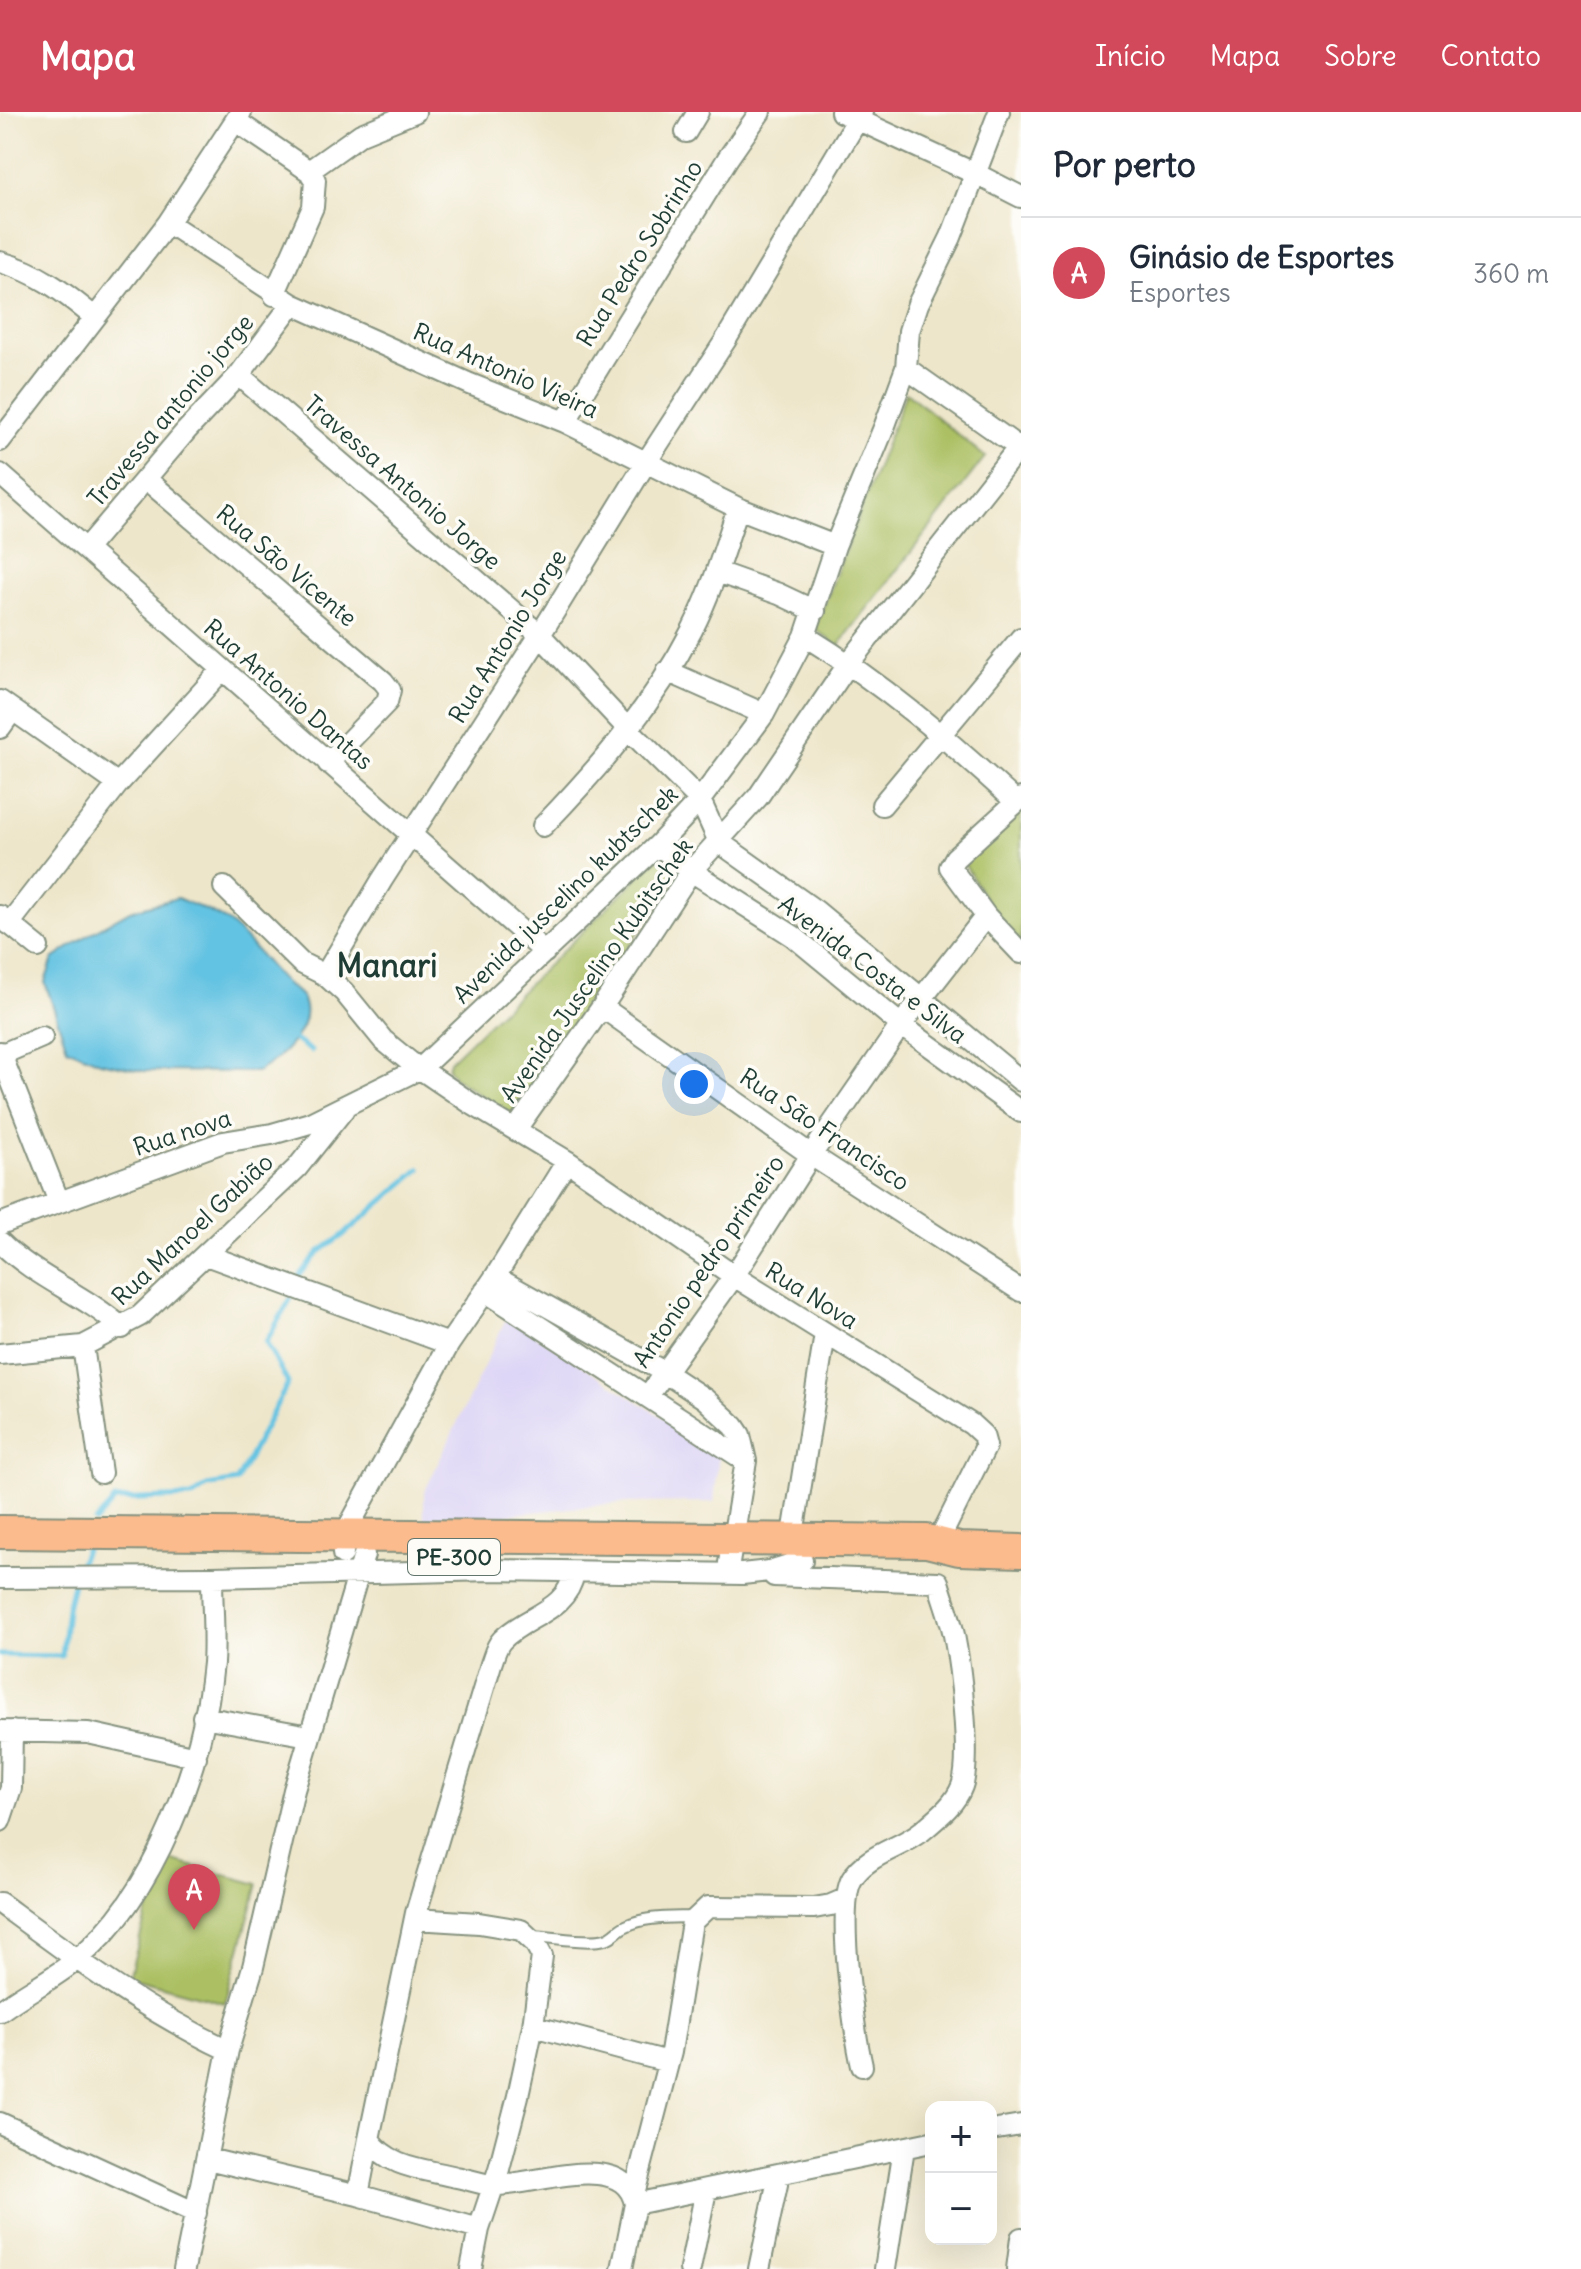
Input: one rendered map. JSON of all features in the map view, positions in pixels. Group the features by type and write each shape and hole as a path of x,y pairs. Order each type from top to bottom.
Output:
{"main road":[{"name":"PE-300","path":"0,1532 352,1555"},
{"name":"PE-300","path":"0,1552 735,1559 797,1551 948,1546 1021,1551"}],"street":[{"path":"0,441 168,223 239,116 309,171 361,134 415,112"},
{"path":"686,132 698,112"},
{"name":"Rua Pedro Sobrinho","path":"565,422 728,158 760,112"},
{"name":"Avenida juscelino kubtschek","path":"421,1068 658,845 700,800 764,714 815,611 835,546 906,368 906,345 918,304 951,237 999,112"},
{"path":"854,115 1021,197"},
{"name":"Rua Antonio Jorge","path":"325,975 411,834 725,341 854,115"},
{"name":"Travessa antonio jorge","path":"87,548 186,431 239,375 283,300 313,207 315,180 309,171"},
{"name":"Rua Antonio Vieira","path":"168,223 283,300 470,384 565,422 738,508 835,546"},
{"path":"0,262 53,283 94,317"},
{"path":"906,368 1020,448"},
{"name":"Travessa Antonio Jorge","path":"239,375 540,635 700,800"},
{"name":"Avenida Juscelino Kubitschek","path":"516,1129 602,1007 691,871 758,797 849,663 1020,448"},
{"name":"Rua Antonio Dantas","path":"0,474 545,952"},
{"name":"Rua São Vicente","path":"147,480 383,681 391,693 387,702 328,763"},
{"path":"543,826 629,730 692,631 717,572 738,508"},
{"path":"717,572 779,594 815,611"},
{"path":"805,636 849,663 942,735 1018,800 955,858 950,867 986,916 1021,953"},
{"path":"882,805 1021,638"},
{"path":"38,947 5,920 118,784 222,670"},
{"path":"667,671 764,714"},
{"path":"0,728 7,706 118,784"},
{"path":"700,800 719,842"},
{"name":"Avenida Costa e Silva","path":"719,842 816,911 1021,1081"},
{"name":"Avenida Costa e Silva","path":"658,845 691,871 793,936 901,1025 1021,1112"},
{"path":"224,887 301,963 325,975 344,992 383,1040 472,1104 516,1129"},
{"path":"793,936 816,911"},
{"name":"Antonio pedro primeiro","path":"648,1396 734,1276 811,1155 901,1025 986,916"},
{"name":"Rua São Francisco","path":"602,1007 811,1155 1021,1291"},
{"path":"42,1037 0,1054 59,1202"},
{"name":"Rua nova","path":"0,1224 223,1142 272,1134 310,1123 421,1068"},
{"name":"Rua Manoel Gabião","path":"0,1354 83,1346 140,1316 297,1168 346,1106"},
{"name":"Rua Nova","path":"516,1129 734,1276 971,1424 983,1435 986,1446 948,1546"},
{"path":"184,2269 228,2050 253,1967 352,1555 449,1344 567,1161"},
{"path":"0,1242 31,1269 82,1297 122,1328"},
{"path":"206,1255 449,1344"},
{"path":"490,1284 664,1372 721,1412 740,1435 746,1461 735,1559"},
{"path":"490,1284 746,1461"},
{"path":"797,1551 825,1334"},
{"path":"83,1346 101,1473"},
{"path":"0,1578 212,1577 352,1555 492,1570 574,1573 735,1559 938,1582 954,1635 967,1759 962,1788 945,1811 915,1837 861,1867 851,1881 845,1899 850,1985 862,2066"},
{"path":"358,2195 415,1919 499,1642 560,1602 572,1587 574,1573"},
{"path":"0,2011 77,1960 132,1901 167,1834 196,1757 213,1662 212,1577"},
{"path":"203,1717 309,1736"},
{"path":"0,1821 11,1788 6,1731 88,1733 196,1757"},
{"path":"622,2269 634,2199 668,2062 692,1922 708,1907 814,1908 845,1899"},
{"path":"0,1903 77,1960 176,2026 228,2050"},
{"path":"415,1919 479,1923 521,1930 535,1943 542,1956 533,2026 518,2096 479,2229 471,2269"},
{"path":"533,2026 668,2062"},
{"path":"0,2123 196,2213"},
{"path":"997,2129 1021,2125"},
{"path":"369,2139 383,2155 408,2166 493,2186 580,2174 606,2174 619,2181 634,2199"},
{"path":"634,2199 706,2190 925,2143"},
{"path":"885,2269 904,2148"},
{"path":"208,2159 358,2195 479,2229"},
{"path":"759,2269 779,2175"},
{"path":"690,2269 706,2190"},
{"path":"1017,2269 1021,2238"}],"lane":[{"path":"527,1936 558,1936 592,1942 609,1939 622,1927 641,1920 697,1917"}],"shaded area":[{"path":"507,1317 719,1454 714,1502 621,1503 424,1523 424,1493"}],"green space":[{"path":"906,392 985,457 838,646 815,629"},
{"path":"1021,810 1021,949 963,862"},
{"path":"657,859 669,865 676,877 518,1108 511,1113 502,1110 454,1077 448,1068 450,1061"},
{"path":"162,1858 258,1884 225,2003 129,1977"}],"water":[{"path":"177,898 228,922 302,998 305,1009 300,1031 284,1051 257,1072 143,1071 100,1062 67,1048 45,982 53,959 130,911"}],"waterway":[{"path":"295,1040 311,1051"},
{"path":"299,1276 319,1252 420,1169"},
{"path":"95,1522 115,1500 192,1497 207,1486 237,1481 288,1383 266,1342 291,1298"},
{"path":"77,1570 88,1542"},
{"path":"0,1655 62,1656 73,1584"}],"place":[{"name":"Ginásio de Esportes","path":"194,1930"}],"district":[{"name":"Manari","path":"387,965"}]}
